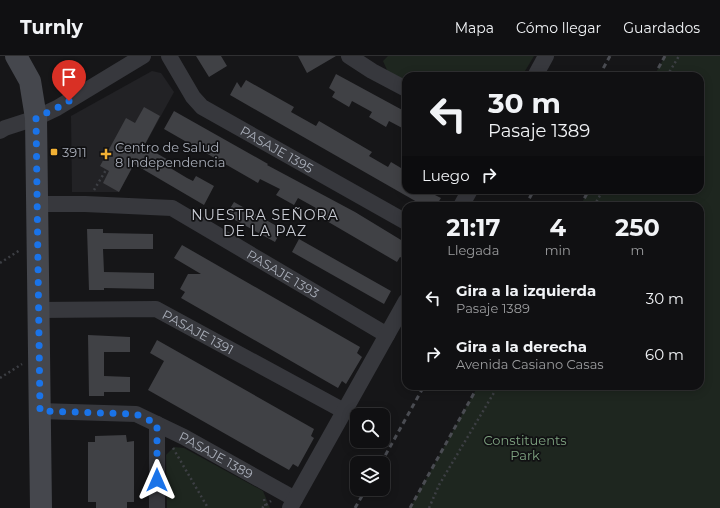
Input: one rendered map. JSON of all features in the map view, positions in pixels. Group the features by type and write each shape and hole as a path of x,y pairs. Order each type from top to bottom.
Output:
{"main road":[{"path":"16,56 30,81 36,118 41,508"}],"street":[{"path":"0,131 36,118 57,108 143,56"},
{"name":"PASAJE 1395","path":"169,56 193,97 202,107 402,220"},
{"path":"349,56 366,60 402,86"},
{"path":"537,72 546,56"},
{"name":"PASAJE 1393","path":"37,204 85,204 172,208 387,335"},
{"name":"PASAJE 1391","path":"38,310 156,309 344,411"},
{"path":"293,504 402,309"},
{"name":"PASAJE 1389","path":"40,411 136,414 184,437 293,504"},
{"path":"157,424 157,508"}],"path":[{"path":"670,72 679,56"},
{"path":"85,204 106,170"},
{"path":"0,378 39,354"},
{"path":"429,508 439,485 495,390"},
{"path":"172,447 208,508"},
{"path":"170,455 182,450"},
{"path":"263,496 266,508"}],"shaded area":[{"name":"Centro de Salud 8 Independencia","path":"152,71 161,73 174,92 119,192 72,192 71,116"}],"green space":[{"path":"388,56 534,56 524,72 402,72 402,81 388,72 383,61"},
{"name":"Constituents Park","path":"665,56 720,56 720,508 410,508 476,390 704,390 704,202 582,202 587,194 704,194 704,72 656,72"},
{"path":"174,447 184,448 263,491 270,508 167,508 166,455"}],"building":[{"path":"196,56 221,56 227,66 209,77"},
{"path":"298,56 336,56 307,73"},
{"path":"336,74 402,110 402,128 389,121 386,127 369,117 372,112 352,101 349,107 332,97 335,92 329,88"},
{"path":"246,80 294,107 291,112 316,126 319,121 372,152 369,156 388,167 391,162 402,169 402,193 230,95 237,82 241,88"},
{"path":"144,107 160,116 144,146 170,161 167,166 187,178 193,181 196,176 214,186 204,205 134,164 119,192 103,183 109,171 100,166 126,118 135,123"},
{"path":"174,111 268,164 267,165 355,212 402,241 402,258 400,257 397,262 313,213 316,208 298,198 294,205 276,195 280,189 260,179 258,183 164,129"},
{"path":"403,194 436,194 441,198 438,202 417,202"},
{"path":"234,202 282,229 275,242 226,215"},
{"path":"87,229 103,229 103,233 153,234 153,249 103,249 104,272 154,273 154,289 104,288 104,290 89,290"},
{"path":"299,239 391,291 384,304 292,252"},
{"path":"182,245 360,347 357,353 362,357 346,384 342,381 338,388 181,298 185,292 180,289 188,274 201,274 174,258"},
{"path":"88,335 130,337 130,352 104,352 104,376 130,377 130,392 104,392 104,396 89,396"},
{"path":"157,340 314,429 311,436 314,438 298,467 293,464 289,470 148,390 164,361 150,353"},
{"path":"126,435 127,442 134,441 134,502 127,502 127,508 96,508 96,502 88,502 88,442 95,442 95,436"}],"railway":[{"path":"601,72 610,56"},
{"path":"656,72 665,56"},
{"path":"527,202 532,194"},
{"path":"582,202 587,194"},
{"path":"385,456 422,390"},
{"path":"410,508 476,390"},
{"path":"355,508 362,496"}],"place":[{"name":"3911","path":"54,152"},
{"name":"Centro de Salud 8 Independencia","path":"106,154"}],"district":[{"name":"NUESTRA SEÑORA DE LA PAZ","path":"265,224"}],"route":[{"path":"69,101 36,118 40,411 136,414 157,424 157,480"}]}
